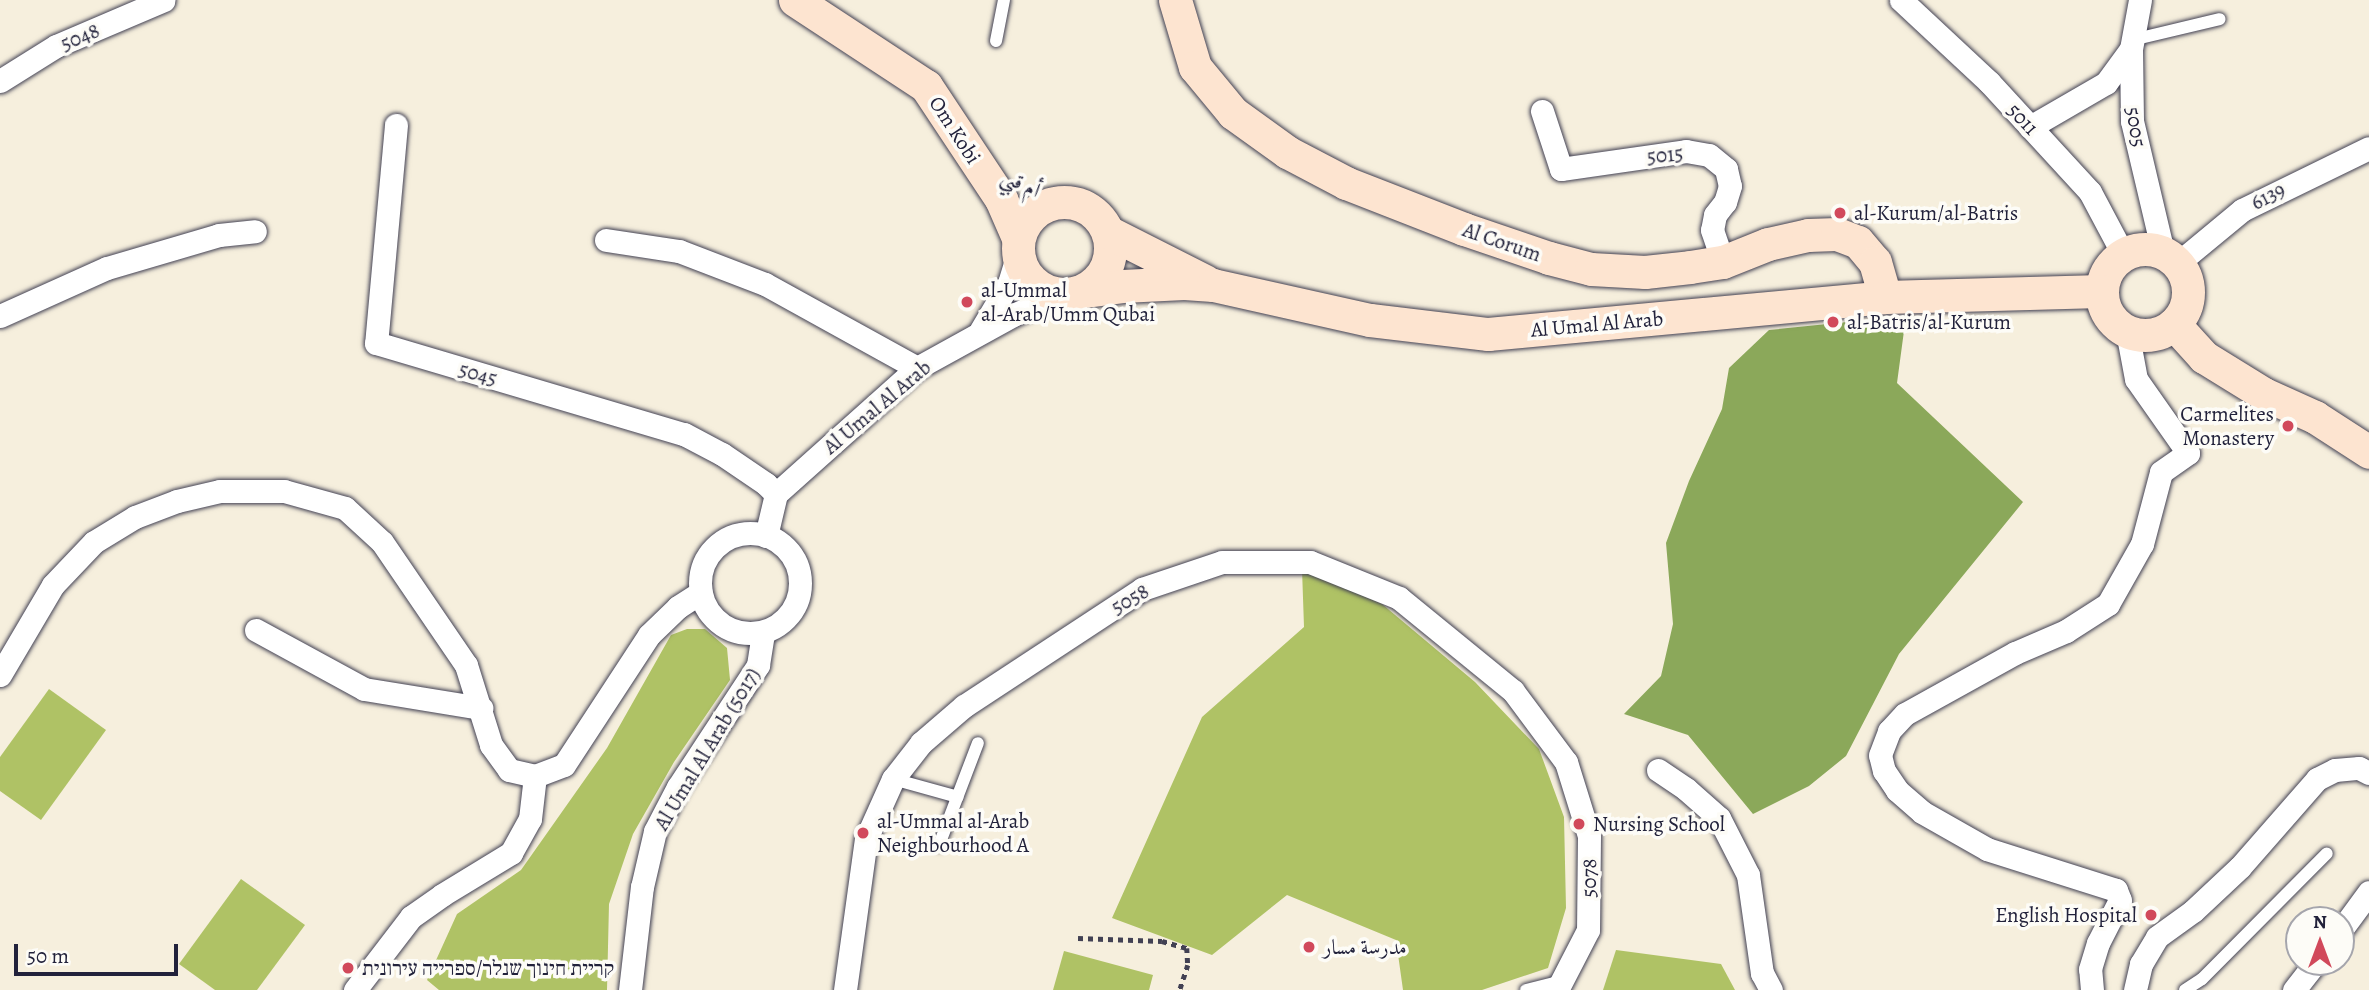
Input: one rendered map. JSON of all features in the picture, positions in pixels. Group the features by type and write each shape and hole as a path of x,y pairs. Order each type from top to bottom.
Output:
{"street":[{"name":"5048","path":"0,81 56,47 164,0"},
{"name":"Om Kobi","path":"795,0 926,86 1001,199 1018,246"},
{"name":"Al Corum","path":"1175,0 1195,67 1233,113 1287,152 1346,183 1464,229 1549,258 1591,269 1646,272 1723,262 1768,244 1808,235 1837,234 1858,242 1875,262 1885,297"},
{"name":"5011","path":"1901,0 1989,82 2090,192 2123,254"},
{"name":"5005","path":"2140,0 2131,44 2133,121 2170,257"},
{"path":"2031,127 2106,83 2131,44"},
{"name":"5015","path":"1542,111 1560,169 1686,151 1709,155 1726,169 1730,186 1725,202 1715,215 1712,230 1723,262"},
{"name":"5045","path":"396,125 376,344 684,434 722,454 776,494"},
{"name":"6139","path":"2170,257 2242,210 2369,148"},
{"name":"أم قبي","path":"970,155 1010,181 1038,194 1074,202"},
{"path":"977,336 996,308 1026,221 1039,208 1056,202 1074,202 1089,208 1101,218 1111,244 1106,269 1089,287 1070,293"},
{"path":"0,316 107,268 219,234 255,231"},
{"name":"Al Umal Al Arab","path":"1108,232 1213,285 1370,320 1488,334 1885,297 2101,291"},
{"path":"606,240 679,251 765,284 917,368"},
{"path":"1018,246 1021,267 1037,286 1070,293 1159,284 1213,285"},
{"path":"2150,248 2170,257 2189,287 2188,301 2174,324 2152,335 2127,331 2108,315 2101,291 2107,269 2123,254 2150,248"},
{"name":"Al Umal Al Arab","path":"776,494 917,368 1013,315 1070,293"},
{"path":"2174,324 2204,357 2264,394 2315,417 2369,452"},
{"path":"2092,990 2090,969 2098,943 2120,900 2116,890 1987,849 1922,812 1897,790 1884,771 1880,755 1889,731 1905,714 2015,653 2066,631 2108,604 2142,544 2161,472 2188,453 2136,379 2127,331"},
{"path":"0,675 53,585 94,542 135,517 177,501 220,491 284,491 345,508 382,542 466,665 491,745 509,770 536,776 564,765 649,635 678,607 701,592"},
{"path":"766,536 776,494"},
{"path":"750,533 766,536 778,541 795,561 800,585 793,610 784,620 763,632 738,632 718,621 704,603 701,592 704,564 721,542 750,533"},
{"name":"5058","path":"845,990 866,839 893,779 921,743 964,706 1142,589 1222,562 1310,562 1399,597 1513,691 1566,762"},
{"path":"256,630 364,689 481,708"},
{"name":"Al Umal Al Arab (5017)","path":"630,990 642,887 655,831 678,787 758,665 763,632"},
{"name":"5078","path":"1559,986 1588,930 1589,836 1566,762"},
{"path":"2135,990 2141,964 2157,937 2193,911 2240,867 2317,779 2335,770 2359,768 2369,773"},
{"path":"1658,770 1686,789 1719,818 1748,875 1762,973 1771,990"},
{"path":"355,990 411,917 442,894 511,853 530,819 536,776"},
{"path":"2355,911 2369,892"},
{"path":"2294,990 2305,976"}],"lane":[{"path":"996,41 1004,0"},
{"path":"2131,44 2220,19"},
{"path":"939,845 978,743"},
{"path":"893,779 958,797"},
{"path":"2185,990 2202,979 2327,853"},
{"path":"1527,990 1559,986"}],"path":[{"path":"1078,939 1162,941 1187,948 1188,965 1180,990"}],"green space":[{"path":"1906,316 1897,383 2023,502 1899,654 1846,756 1809,786 1753,814 1688,735 1624,714 1661,676 1673,624 1666,543 1689,481 1722,409 1729,368 1769,330"},
{"path":"1302,569 1382,604 1475,682 1539,749 1564,817 1566,908 1548,968 1482,990 1403,990 1396,940 1287,895 1212,955 1112,918 1202,717 1304,627"},
{"path":"687,629 705,629 727,648 730,680 674,762 633,834 609,904 607,990 439,990 427,980 457,914 521,870 607,748 671,635"},
{"path":"49,689 106,730 41,820 0,791 0,757"},
{"path":"241,879 305,925 257,990 215,990 179,964"},
{"path":"1616,950 1721,964 1735,990 1603,990"},
{"path":"1064,951 1153,975 1149,990 1053,990"}],"place":[{"name":"al-Kurum/al-Batris","path":"1840,213"},
{"name":"al-Ummal al-Arab/Umm Qubai","path":"967,302"},
{"name":"al-Batris/al-Kurum","path":"1833,322"},
{"name":"Carmelites Monastery","path":"2288,426"},
{"name":"Nursing School","path":"1579,824"},
{"name":"al-Ummal al-Arab Neighbourhood A","path":"863,833"},
{"name":"English Hospital","path":"2151,915"},
{"name":"مدرسة مسار","path":"1309,947"},
{"name":"קריית חינוך שנלר/ספרייה עירונית","path":"348,968"}]}
